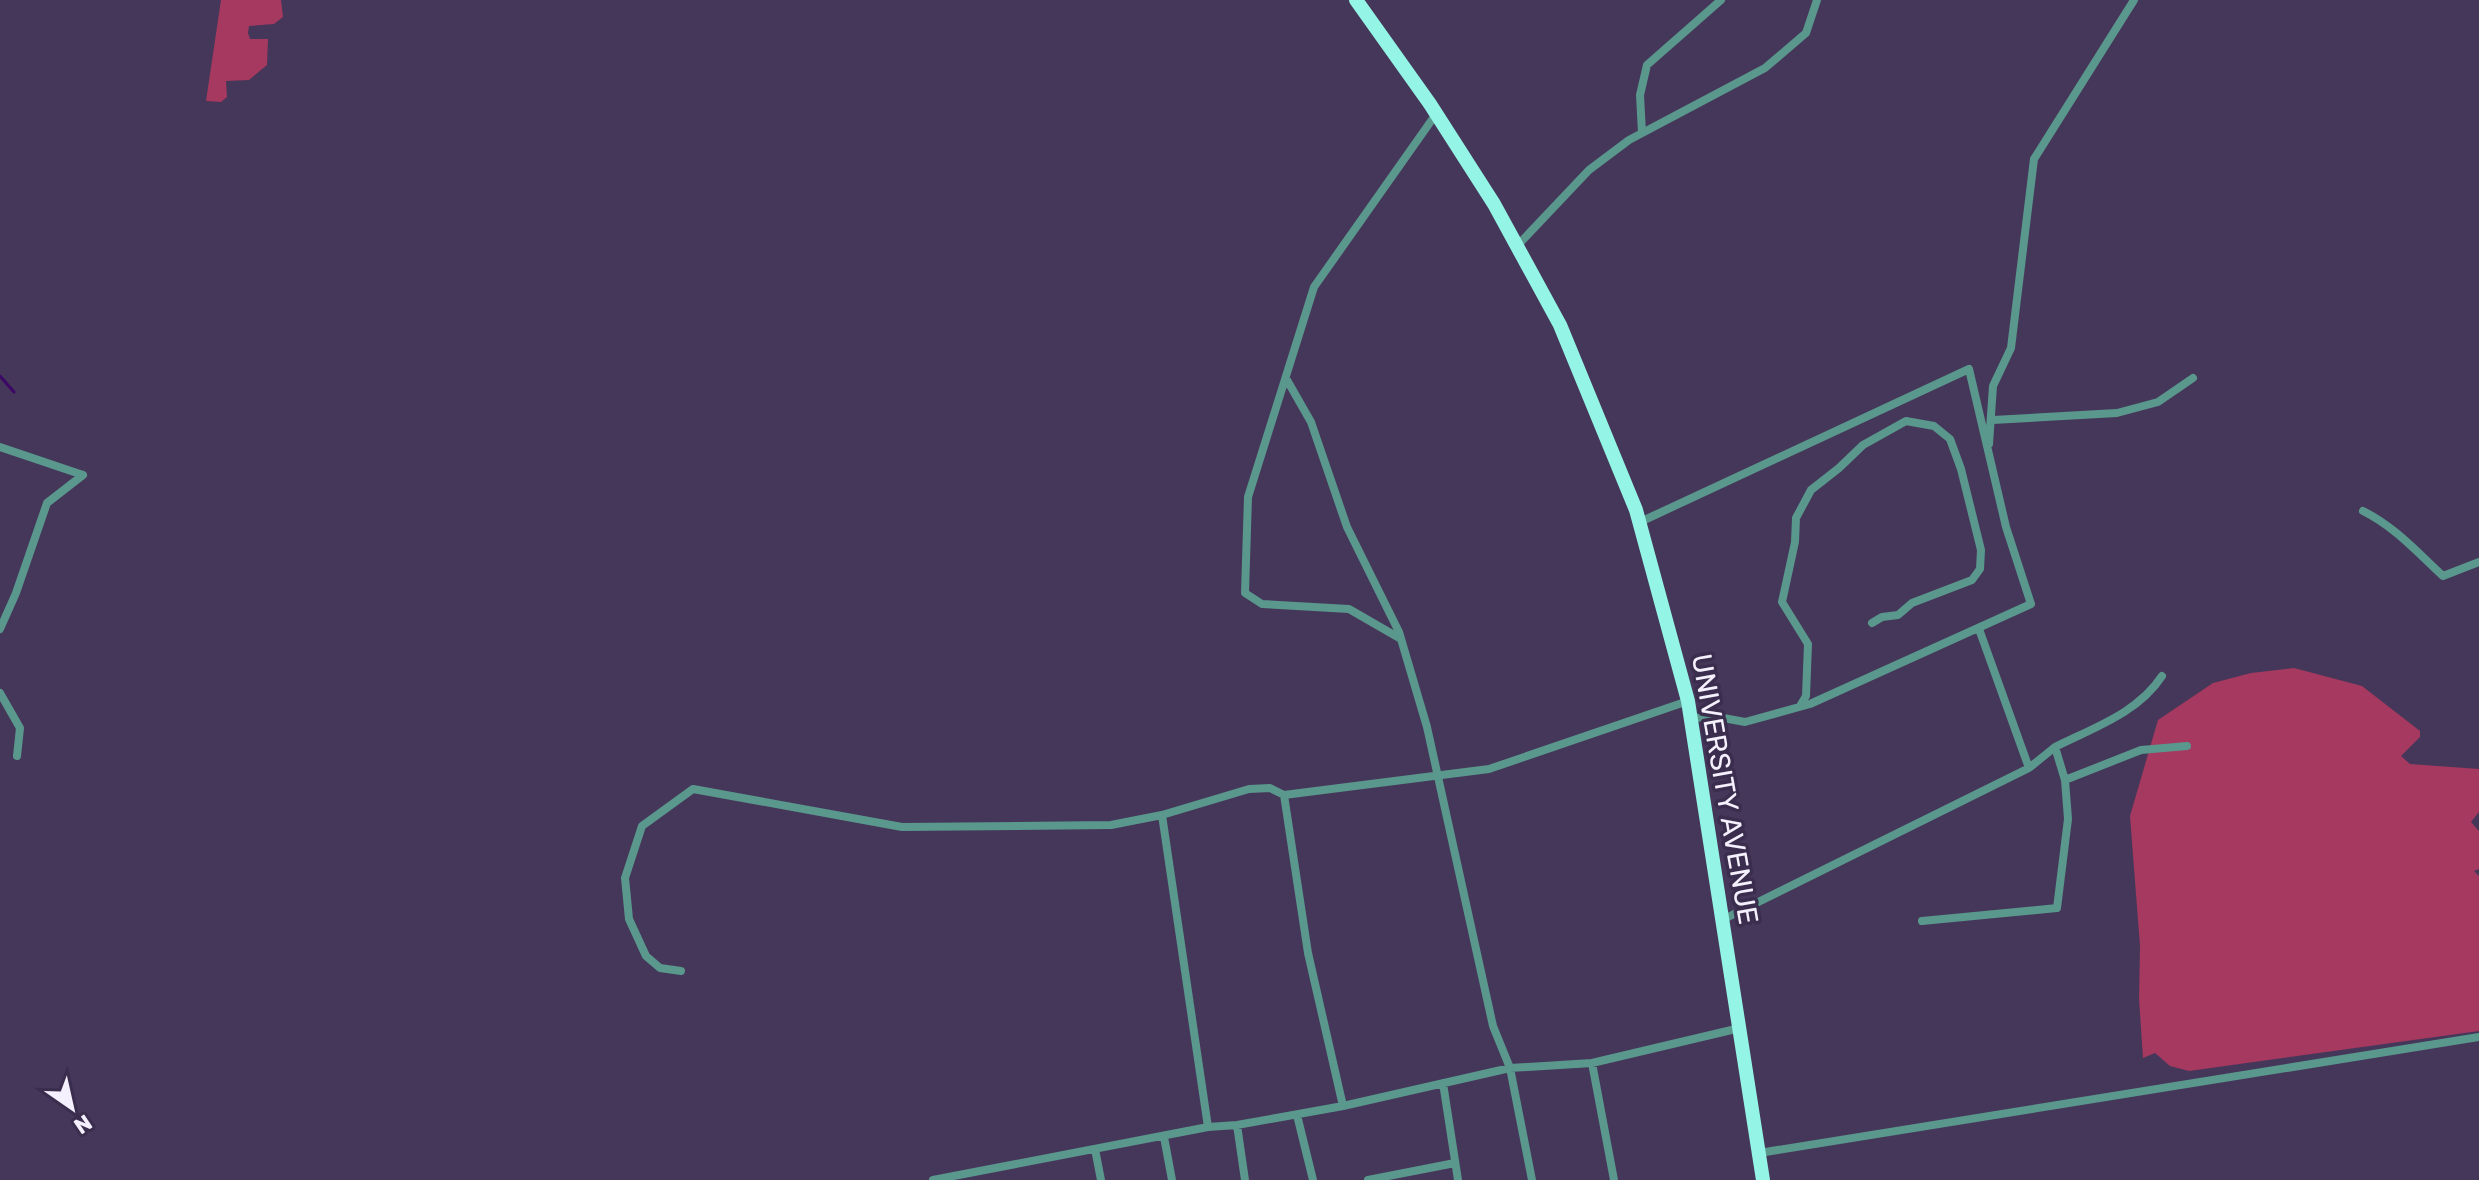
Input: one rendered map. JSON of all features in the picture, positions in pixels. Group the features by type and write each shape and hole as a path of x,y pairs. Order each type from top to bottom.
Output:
{"highway":[{"name":"UNIVERSITY AVENUE","path":"1357,2 1436,114 1494,204 1560,325 1640,522 1688,701 1763,1180"}],"street":[{"path":"1642,133 1640,95 1647,65 1721,0"},
{"path":"1517,246 1589,170 1642,133 1765,68 1806,33 1817,0"},
{"path":"1988,453 1993,420 1993,386 2011,348 2034,159 2134,0"},
{"path":"1402,639 1349,609 1262,604 1245,593 1248,497 1314,287 1436,114"},
{"path":"1640,522 1969,369 2006,527 2031,604 1810,704 1745,722 1718,717 1690,718"},
{"path":"1993,420 2117,413 2158,402 2193,378"},
{"path":"1287,380 1311,422 1347,527 1402,639 1427,727 1493,1026 1510,1068 1532,1180"},
{"path":"1800,706 1806,696 1808,644 1782,602 1791,566 1796,518 1811,490 1863,445 1906,421 1934,426 1950,439 1961,469 1981,550 1980,569 1972,580 1912,603 1898,615 1882,617 1872,623"},
{"path":"0,447 83,475 47,503 16,593 0,629"},
{"path":"2363,511 2382,520 2443,576 2479,562"},
{"path":"1979,629 2029,768"},
{"path":"1722,920 2029,768 2055,747 2136,705 2152,691 2162,676"},
{"path":"0,693 20,728 17,756"},
{"path":"681,971 660,968 646,956 629,919 625,878 642,826 693,789 902,827 1111,825 1162,815 1249,789 1270,788 1284,795 1489,769 1688,701"},
{"path":"2065,780 2141,750 2187,746"},
{"path":"1922,921 2057,908 2068,819 2065,780 2055,747"},
{"path":"1284,795 1308,953 1343,1106"},
{"path":"1162,815 1208,1127"},
{"path":"933,1180 1208,1127 1297,1115 1510,1068 1592,1063 1740,1028"},
{"path":"1759,1153 2479,1037"},
{"path":"1592,1063 1614,1180"},
{"path":"1443,1083 1458,1180"},
{"path":"1297,1115 1313,1180"},
{"path":"1237,1125 1245,1180"},
{"path":"1164,1137 1172,1180"},
{"path":"1095,1149 1101,1180"},
{"path":"1368,1180 1455,1163"}],"shaded area":[{"path":"221,0 281,0 283,17 274,24 249,26 250,39 268,39 267,65 249,80 226,81 227,97 221,102 206,101"},
{"path":"2294,668 2362,686 2420,731 2420,737 2401,756 2410,764 2479,769 2479,812 2471,822 2479,831 2479,869 2474,871 2479,876 2479,1031 2189,1071 2170,1066 2155,1053 2143,1058 2139,999 2140,946 2130,816 2158,720 2213,683 2251,673"}],"waterway":[{"path":"0,376 14,392"}]}
